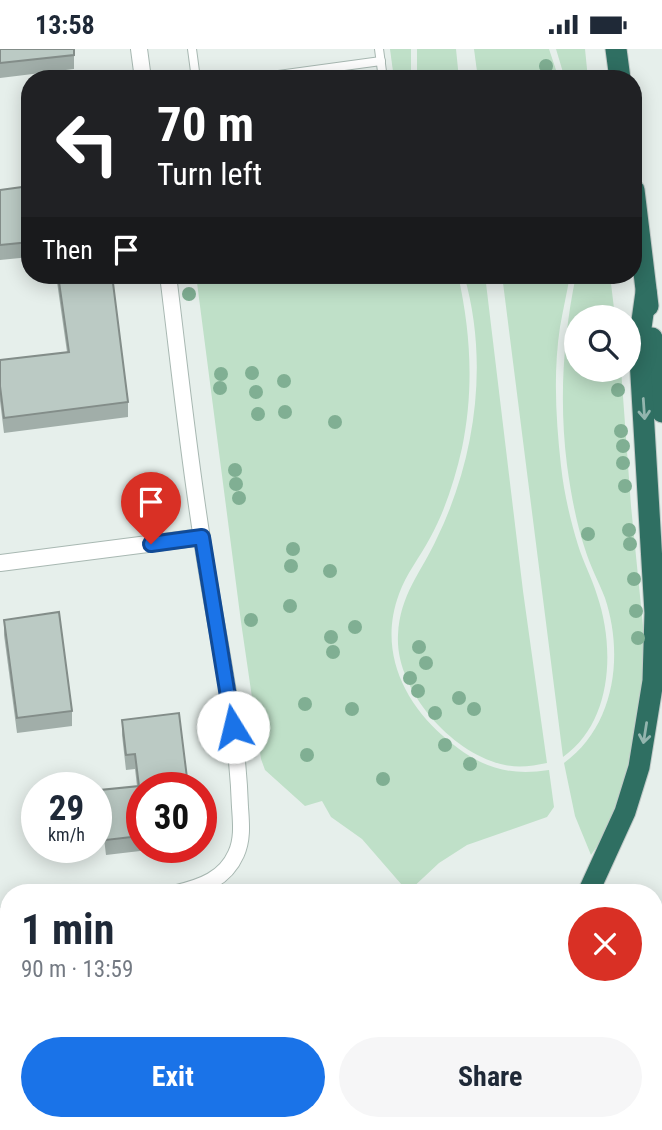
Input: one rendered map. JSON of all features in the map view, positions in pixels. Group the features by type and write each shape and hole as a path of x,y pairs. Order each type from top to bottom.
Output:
{"highway":[{"path":"616,49 619,70"},
{"path":"642,258 662,412"},
{"path":"592,884 625,812 639,767 653,681 655,613 639,342 646,292"}],"street":[{"path":"139,49 142,70"},
{"path":"169,284 202,537 240,774 242,831 236,854 218,877 205,884"},
{"path":"0,563 202,537"}],"lane":[{"path":"192,49 195,70"},
{"path":"379,49 382,70"},
{"path":"314,70 381,61"}],"green space":[{"path":"390,49 411,49 411,70 393,70"},
{"path":"417,49 456,49 458,70 417,70"},
{"path":"474,49 549,49 556,70 477,70"},
{"path":"556,49 585,49 587,70 562,70"},
{"path":"197,284 460,284 466,318 469,361 466,426 445,506 399,594 393,614 393,653 405,689 428,721 443,736 467,755 491,767 518,772 549,770 554,807 547,817 467,845 439,863 417,884 401,884 362,839 331,817 322,801 305,806 265,770 261,759"},
{"path":"466,284 486,284 523,591 547,763 536,765 510,766 485,759 447,734 417,697 406,677 400,656 398,635 403,607 450,507 469,442 477,375 472,308"},
{"path":"503,284 568,284 556,362 559,449 572,525 603,615 607,660 606,682 600,704 592,724 580,742 563,757"},
{"path":"574,284 611,284 614,305 571,305"},
{"path":"564,370 564,382 622,382 644,636 643,690 624,780 606,833 591,855 575,816 564,763 581,748 595,730 604,710 611,688 614,643 605,598 589,562 579,529 567,465 563,417"}],"building":[{"path":"0,49 74,49 74,55 0,63"},
{"path":"21,187 21,243 0,245 0,190"},
{"path":"59,284 113,284 128,402 4,418 0,360 69,352"},
{"path":"59,612 72,711 17,718 4,620"},
{"path":"179,713 186,772 137,772 135,754 126,755 122,720"},
{"path":"126,787 126,838 112,839 112,789"}],"route":[{"path":"151,544 202,537 233,727"}]}
